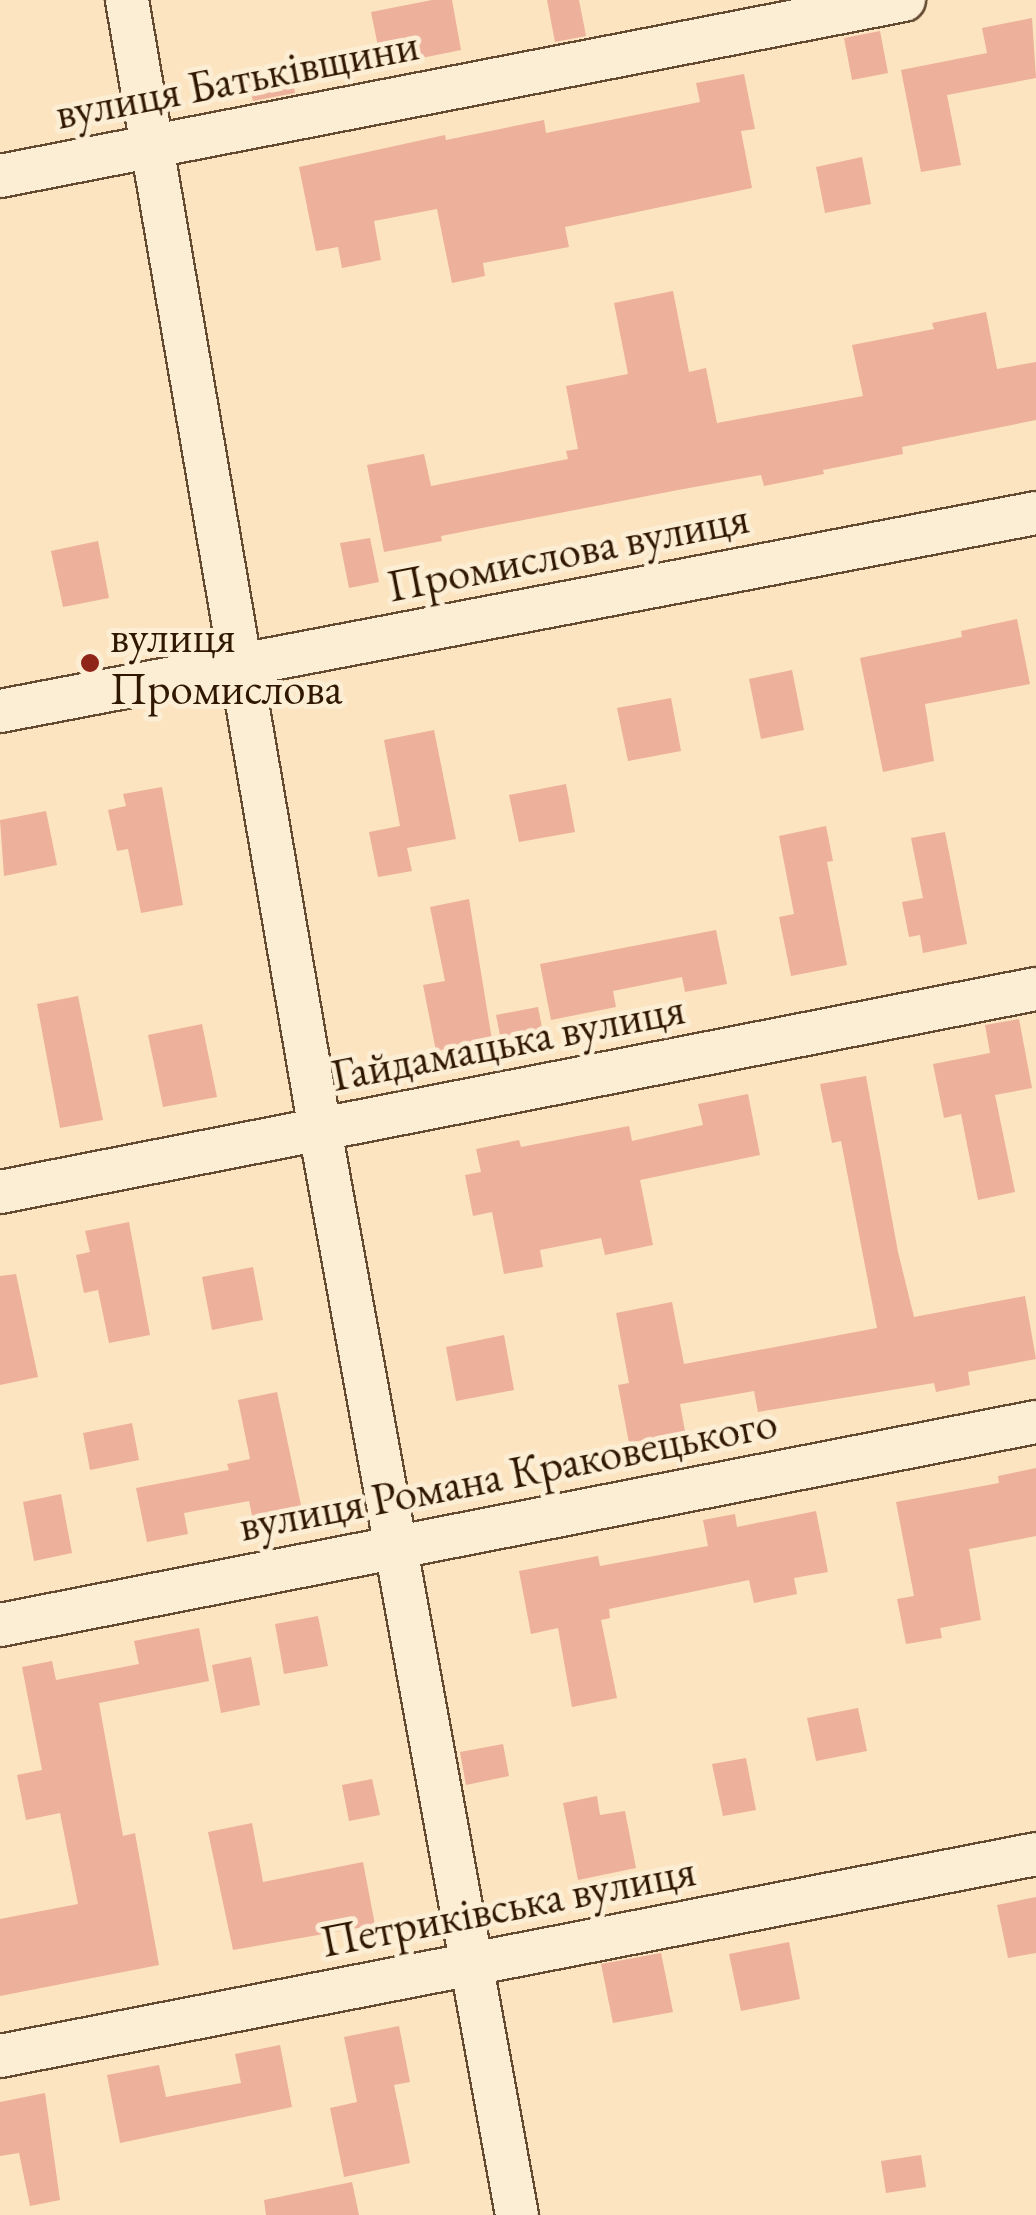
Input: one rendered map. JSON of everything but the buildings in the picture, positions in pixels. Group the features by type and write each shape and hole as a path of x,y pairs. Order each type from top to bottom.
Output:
{"street":[{"path":"127,0 238,666 517,2215"},
{"name":"вулиця Батьківщини","path":"0,176 904,0"},
{"name":"Промислова вулиця","path":"0,711 1036,513"},
{"name":"Гайдамацька вулиця","path":"0,1192 1036,989"},
{"name":"вулиця Романа Краковецького","path":"0,1625 1036,1422"},
{"name":"Петриківська вулиця","path":"0,2056 1036,1854"}],"place":[{"name":"вулиця Промислова","path":"90,663"}]}
